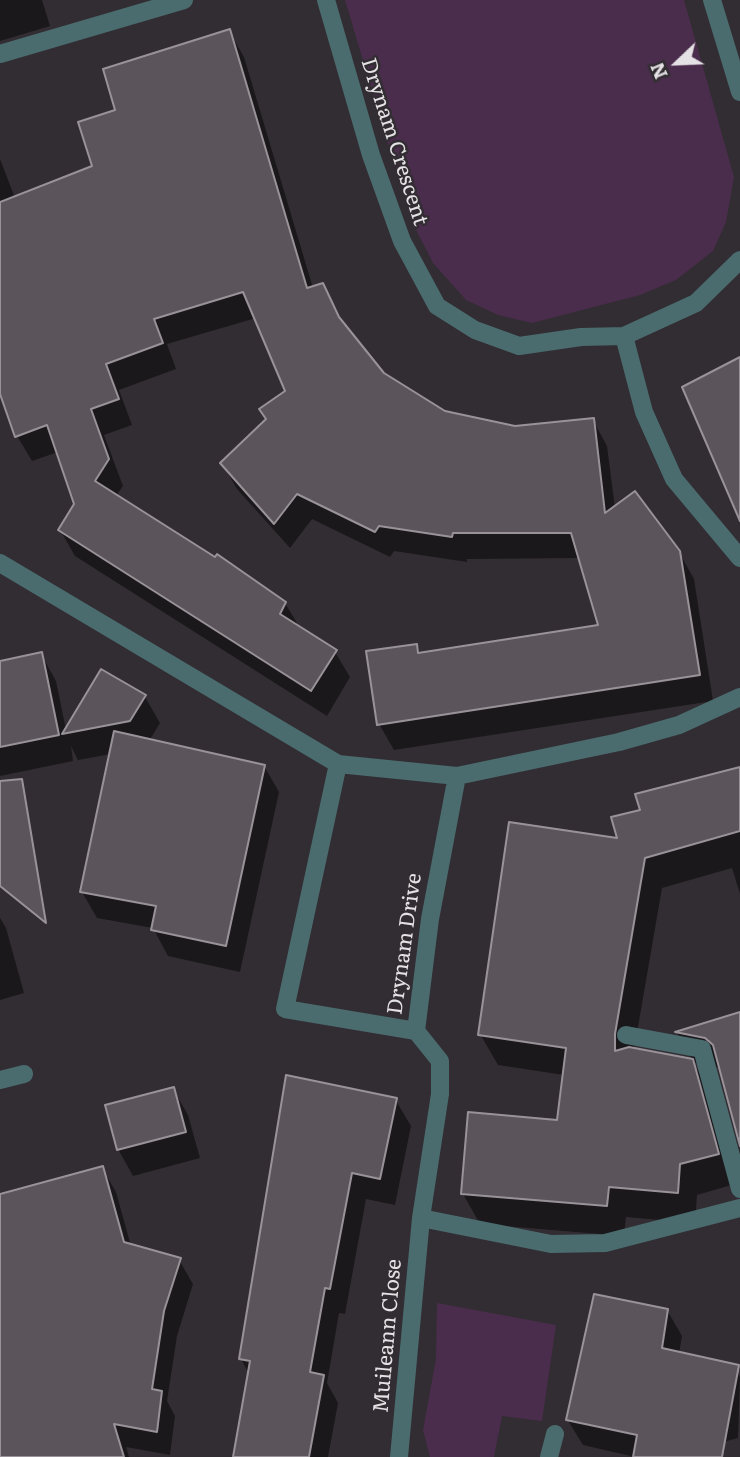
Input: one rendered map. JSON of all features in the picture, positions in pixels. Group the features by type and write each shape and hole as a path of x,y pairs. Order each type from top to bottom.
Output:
{"street":[{"path":"0,54 184,0"},
{"name":"Drynam Crescent","path":"326,0 371,155 402,241 437,306 475,330 519,346 581,337 624,336 696,303 740,260"},
{"path":"712,0 740,92"},
{"path":"624,336 644,412 674,479 740,558"},
{"path":"0,563 338,764 457,776 545,760 631,739 678,725 740,697"},
{"name":"Drynam Drive","path":"338,764 285,1009 416,1031 430,919 457,776"},
{"name":"Muileann Close","path":"399,1457 421,1219 440,1094 440,1061 416,1031"},
{"path":"625,1035 702,1049 740,1189"},
{"path":"0,1080 24,1074"},
{"path":"421,1219 551,1244 605,1243 740,1208"},
{"path":"549,1457 555,1434"}],"shaded area":[{"path":"345,0 684,0 734,177 726,222 713,251 676,280 640,295 532,323 498,315 466,300 433,263 410,218"},
{"path":"437,1303 556,1325 542,1421 502,1416 494,1457 430,1457 423,1430 436,1359"}],"building":[{"path":"230,29 307,288 323,283 339,317 384,373 445,411 515,426 594,418 605,513 635,491 680,551 700,675 377,725 366,651 417,644 418,653 598,625 571,533 453,533 452,537 379,526 375,532 297,494 274,524 220,463 266,419 259,409 285,391 243,292 154,319 163,343 106,364 119,399 91,409 109,459 95,481 215,557 217,554 286,602 280,614 337,650 311,691 58,530 74,504 47,425 15,437 0,394 0,202 92,166 78,122 115,110 103,69"},
{"path":"740,357 740,521 682,387"},
{"path":"42,652 59,735 0,747 0,661"},
{"path":"101,669 146,695 130,721 62,734"},
{"path":"114,731 265,765 226,946 151,930 156,906 80,892"},
{"path":"740,767 740,831 645,858 615,1034 615,1051 629,1047 693,1059 719,1154 680,1164 678,1193 609,1187 607,1206 461,1194 468,1112 557,1120 566,1048 478,1035 509,822 617,838 611,817 640,810 635,794"},
{"path":"22,779 46,923 0,886 0,781"},
{"path":"740,1012 740,1146 713,1045 705,1038 675,1032"},
{"path":"286,1075 397,1098 380,1179 352,1173 330,1289 325,1288 310,1372 324,1375 309,1457 233,1457 250,1361 239,1359"},
{"path":"174,1087 186,1132 117,1150 105,1105"},
{"path":"103,1166 124,1242 181,1258 164,1311 152,1389 162,1391 157,1432 114,1424 124,1457 0,1457 0,1194"},
{"path":"594,1294 668,1309 662,1348 739,1365 722,1457 633,1457 637,1435 566,1420"}]}
